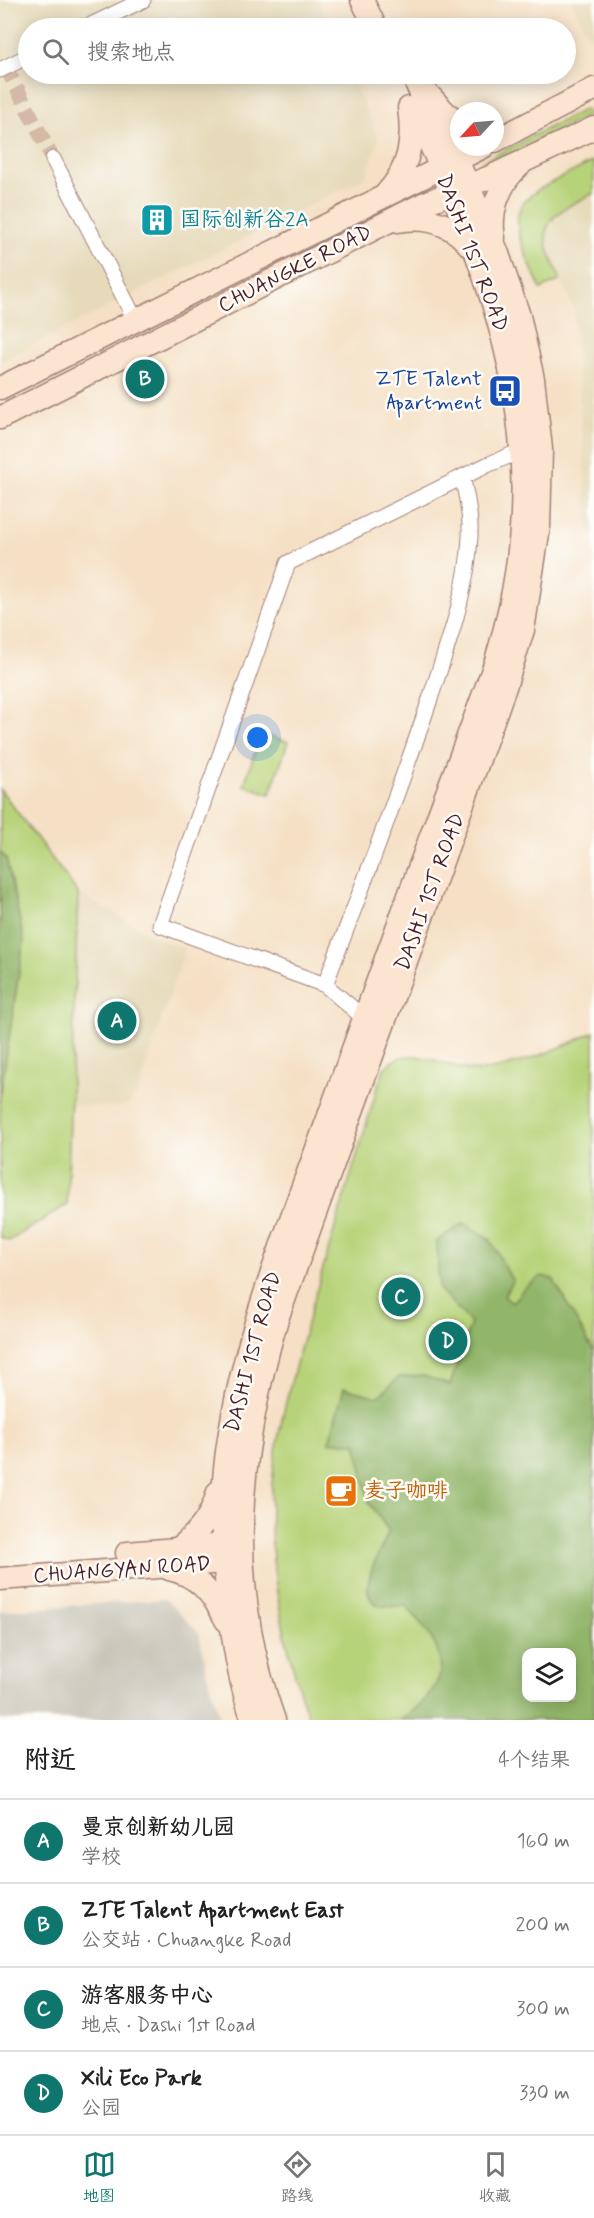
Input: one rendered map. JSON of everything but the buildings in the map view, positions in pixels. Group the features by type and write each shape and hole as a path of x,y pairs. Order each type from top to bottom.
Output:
{"main road":[{"path":"362,0 371,18"},
{"path":"378,0 386,18"},
{"path":"377,201 397,181 408,154 412,129 406,84"},
{"name":"DASHI 1ST ROAD","path":"253,1720 237,1665 232,1634 234,1553 247,1444 257,1387 277,1318 506,687 525,619 539,527 541,449 526,347 449,165 407,84"},
{"name":"DASHI 1ST ROAD","path":"408,84 448,141 449,165"},
{"path":"504,136 589,92 594,115"},
{"path":"431,116 430,95 440,108 450,115"},
{"path":"504,129 522,126"},
{"name":"CHUANGKE ROAD","path":"0,417 384,224 594,128"},
{"name":"CHUANGKE ROAD","path":"0,388 466,156"},
{"path":"384,224 411,219 440,222 489,258 496,204 508,177 523,162"},
{"name":"DASHI 1ST ROAD","path":"274,1720 253,1643 234,1553 225,1467 241,1382 263,1303 504,634 521,550 523,512 521,451 508,351 489,258"},
{"path":"178,1549 208,1520 225,1467"},
{"name":"CHUANGYAN ROAD","path":"0,1564 178,1549 234,1553"},
{"name":"CHUANGYAN ROAD","path":"0,1579 159,1566 234,1553"},
{"path":"159,1566 180,1571 198,1581 217,1601 232,1634"}],"street":[{"path":"106,18 143,0"},
{"path":"2,65 18,59"},
{"path":"53,159 136,321"},
{"path":"364,1018 336,997 325,985 160,925 288,563 462,477 521,451"},
{"path":"325,985 407,768 447,648 465,575 470,536 470,510 462,477"}],"shaded area":[{"path":"0,0 317,0 325,18 18,18 18,84 355,84 379,138 366,177 0,361"},
{"path":"571,0 594,0 594,36 589,38"},
{"path":"594,193 594,537 588,529 574,309 546,249 545,239 550,219 557,211"},
{"path":"78,893 155,937 185,949 137,1093 130,1103 120,1107 71,1105"},
{"path":"165,1599 199,1633 209,1682 221,1720 0,1720 0,1611"}],"green space":[{"path":"585,109 589,115 484,167 482,162 494,156 504,156 504,151"},
{"path":"594,161 594,193 553,217 548,226 546,235 548,247 561,280 541,289 520,237 518,220 521,207 530,196"},
{"path":"261,733 288,742 270,794 244,785"},
{"path":"0,789 78,893 67,1205 9,1241 0,1237"},
{"path":"0,852 6,858 24,940 0,1098"},
{"path":"594,1032 594,1720 309,1720 280,1612 271,1530 272,1480 283,1414 294,1371 324,1263 383,1070 392,1061 413,1056 424,1057 459,1068 483,1070 499,1068 550,1051"},
{"path":"464,1223 490,1239 513,1282 504,1296 512,1303 524,1288 542,1276 553,1279 594,1352 594,1720 400,1720 431,1692 438,1679 440,1666 438,1652 431,1638 406,1606 382,1606 373,1601 369,1594 368,1584 371,1572 389,1531 369,1503 356,1443 329,1442 344,1388 378,1397 399,1377 424,1376 450,1385 471,1323 439,1289 437,1241"}],"tunnel":[{"path":"6,67 53,159"}],"place":[{"name":"国际创新谷2A","path":"157,220"},
{"name":"ZTE Talent Apartment East","path":"145,379"},
{"name":"ZTE Talent Apartment","path":"505,391"},
{"name":"曼京创新幼儿园","path":"117,1021"},
{"name":"游客服务中心","path":"401,1297"},
{"name":"Xili Eco Park","path":"448,1341"},
{"name":"麦子咖啡","path":"341,1491"}]}
